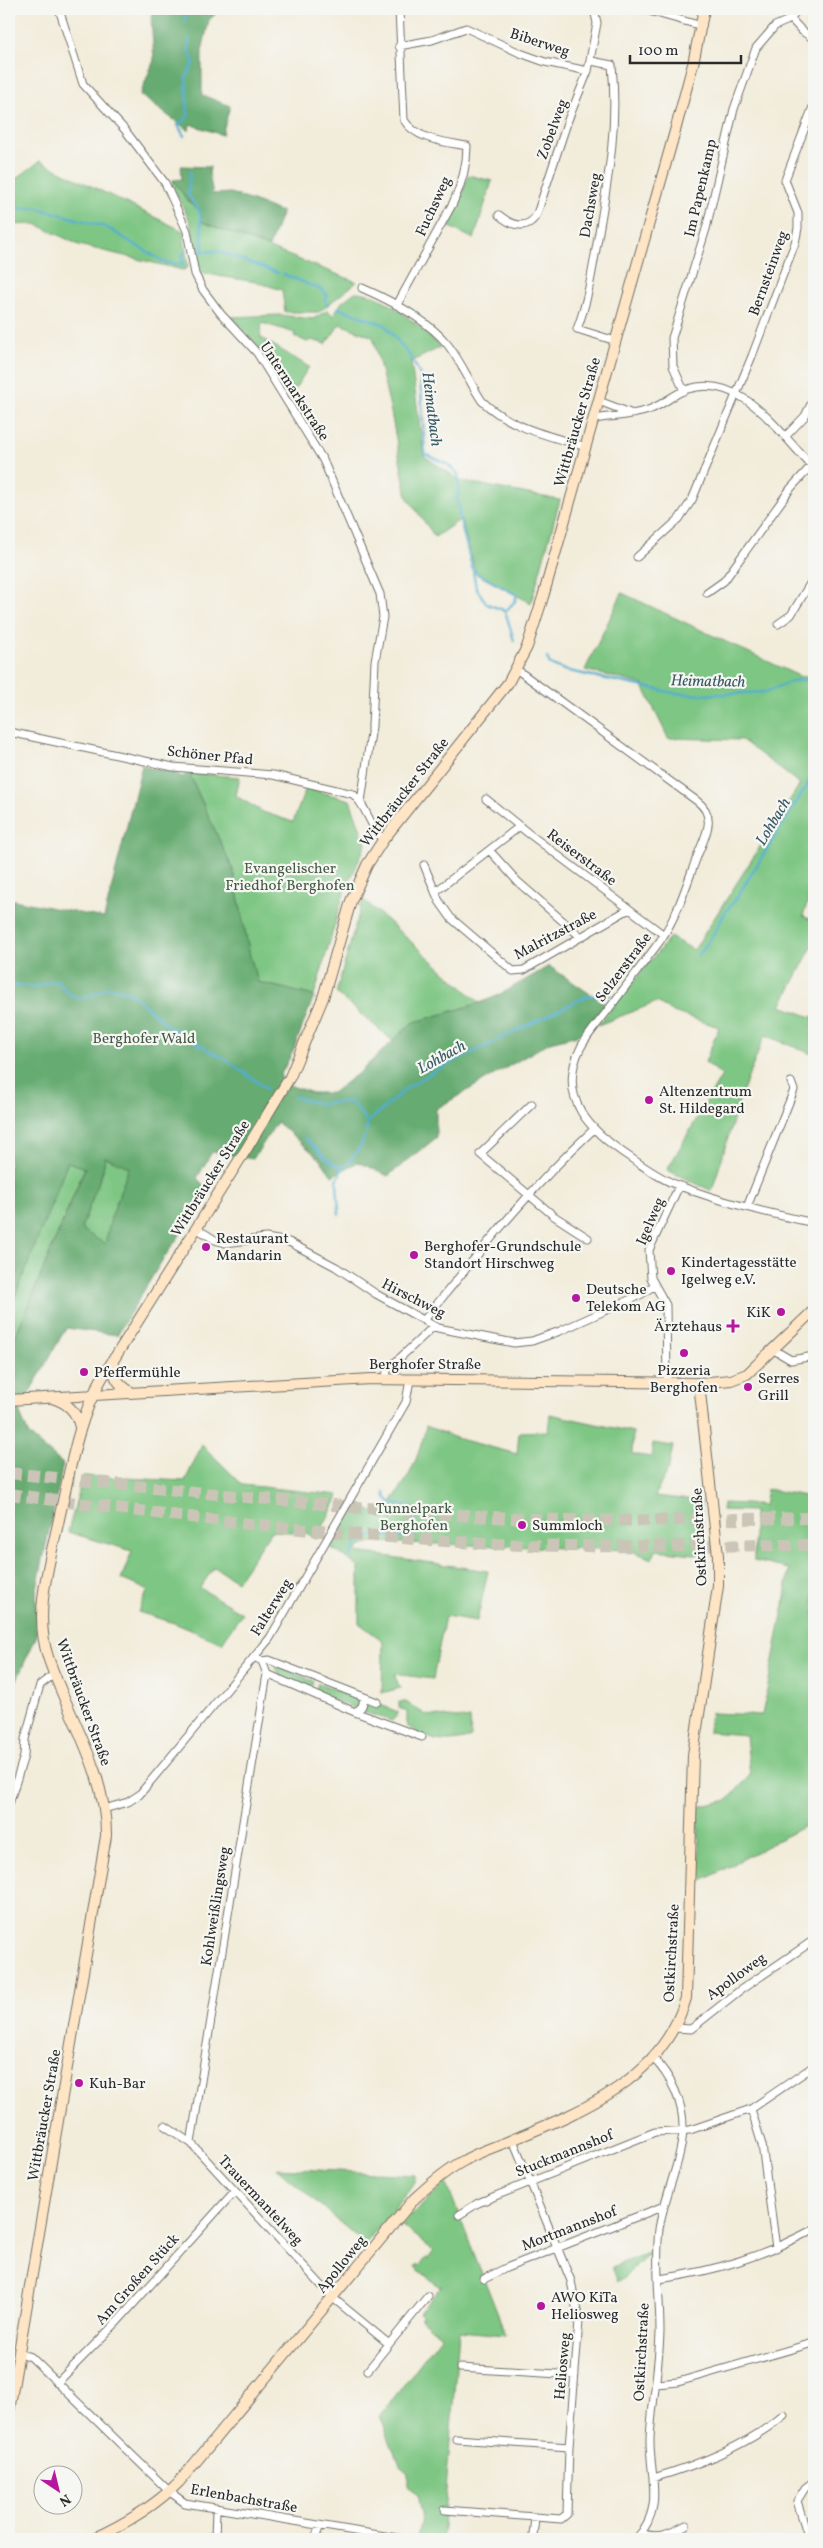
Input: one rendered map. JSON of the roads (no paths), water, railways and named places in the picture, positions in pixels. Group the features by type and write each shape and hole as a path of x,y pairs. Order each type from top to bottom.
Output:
{"main road":[{"name":"Wittbräucker Straße","path":"9,2411 106,1836 104,1809 90,1759 54,1674 44,1636 44,1596 80,1428 92,1394 266,1119 296,1064 323,998 352,901 367,865 383,840 488,711 516,670 536,620 586,447 689,81 702,26 704,9"},
{"name":"Berghofer Straße","path":"9,1400 92,1394 386,1380 699,1383 732,1380 742,1377 755,1368 814,1310"},
{"path":"114,1359 112,1369 117,1381 132,1392"},
{"name":"Ostkirchstraße","path":"653,2058 676,2028 686,1998 693,1755 718,1586 717,1547 699,1383"},
{"path":"50,1398 66,1404 74,1411 80,1428"},
{"name":"Apolloweg","path":"92,2539 111,2531 170,2492 414,2198 434,2180 466,2159 575,2114 600,2100 653,2058"}],"street":[{"name":"Untermarkstraße","path":"59,9 82,84 125,130 165,183 187,231 196,274 203,290 221,314 257,353 323,460 380,594 383,617 374,667 372,726 360,802"},
{"name":"Fuchsweg","path":"398,303 453,203 460,186 467,154 467,146 434,139 413,131 406,124 402,116 399,9"},
{"name":"Zobelweg","path":"500,215 518,225 529,224 534,218 591,61 596,23 594,9"},
{"path":"642,9 702,26"},
{"name":"Im Papenkamp","path":"684,391 673,366 672,338 703,238 734,109 756,48 775,26 791,19 797,9"},
{"path":"791,19 814,39"},
{"name":"Biberweg","path":"399,46 432,40 466,28 527,56 588,71"},
{"name":"Dachsweg","path":"591,61 612,65 615,128 612,160 587,300 577,329 616,341"},
{"name":"Bernsteinweg","path":"638,557 673,526 688,507 736,395 795,243 798,214 785,180 814,104"},
{"path":"362,288 398,303 447,344 470,384 487,407 521,426 586,447"},
{"path":"594,418 633,414 653,408 684,391 700,387 715,387 736,395 760,410 813,466 791,488 724,581 707,593"},
{"path":"786,436 805,416 814,398"},
{"path":"599,401 633,414"},
{"path":"778,624 791,615 814,577"},
{"name":"Selzerstraße","path":"516,670 697,800 706,811 709,821 707,832 673,918 664,935 587,1037 577,1057 573,1080 575,1097 581,1112 593,1130 642,1166 680,1186 747,1207 814,1224"},
{"name":"Schöner Pfad","path":"9,732 173,767 273,775 353,794 360,802"},
{"name":"Reiserstraße","path":"486,798 664,935"},
{"path":"360,802 371,826 383,840"},
{"path":"435,892 520,826"},
{"path":"490,851 518,882 581,937"},
{"name":"Malritzstraße","path":"424,865 435,892 451,918 513,971 524,970 629,909"},
{"path":"747,1207 794,1090 791,1082"},
{"path":"532,1104 480,1154 527,1195 554,1216 588,1238"},
{"path":"424,1320 527,1195 555,1164 593,1130"},
{"name":"Igelweg","path":"667,1383 666,1305 651,1278 649,1250 680,1186"},
{"name":"Hirschweg","path":"196,1228 215,1240 225,1243 253,1238 275,1238 289,1242 336,1267 361,1285 434,1326 514,1343 532,1341 640,1295 655,1285"},
{"path":"386,1380 388,1370 434,1326"},
{"path":"774,1350 791,1360 814,1356"},
{"name":"Falterweg","path":"104,1809 128,1802 139,1795 270,1638 401,1411 409,1394 410,1380"},
{"path":"254,1656 262,1661 267,1674 356,1712 422,1737"},
{"path":"262,1661 269,1660 378,1702"},
{"path":"9,1804 24,1756 25,1739 40,1685 54,1674"},
{"name":"Kohlweißlingsweg","path":"191,2143 267,1674"},
{"path":"310,1692 316,1679"},
{"path":"356,1712 361,1709 364,1702 362,1697"},
{"name":"Apolloweg","path":"676,2028 691,2029 739,1991 814,1940"},
{"name":"Ostkirchstraße","path":"636,2539 649,2522 653,2509 650,2439 660,2331 659,2238 664,2206 675,2170 683,2129 675,2092 666,2073 653,2058"},
{"name":"Stuckmannshof","path":"459,2215 478,2203 655,2132 704,2126 751,2109 814,2066"},
{"path":"751,2109 762,2145 776,2248"},
{"name":"Trauermantelweg","path":"165,2126 191,2143 332,2298 389,2344"},
{"name":"Heliosweg","path":"445,2510 535,2518 561,2518 567,2514 569,2448 579,2321 574,2292 513,2140"},
{"name":"Am Großen Stück","path":"58,2382 118,2321 234,2192"},
{"name":"Mortmannshof","path":"484,2279 664,2206"},
{"path":"659,2278 726,2267 776,2248 814,2229"},
{"path":"368,2370 428,2296"},
{"path":"656,2384 678,2382 813,2344"},
{"name":"Erlenbachstraße","path":"18,2352 31,2358 58,2382 170,2492 185,2503 216,2510 403,2539"},
{"path":"460,2368 575,2375"},
{"path":"653,2478 719,2454 769,2428 784,2415"},
{"path":"456,2440 569,2448"},
{"path":"809,2539 797,2505 800,2495 814,2481"},
{"path":"216,2510 216,2539"},
{"path":"533,2535 535,2518"},
{"path":"315,2539 320,2525"},
{"path":"641,2533 652,2537 659,2537 686,2525"}],"waterway":[{"name":"Heimatbach","path":"185,21 186,9"},
{"name":"Heimatbach","path":"184,136 178,125 187,118 188,114 186,78 194,62 189,52 189,39"},
{"name":"Heimatbach","path":"190,172 188,195 200,212 203,252"},
{"path":"9,208 37,208 106,227 164,262 183,265 182,255 185,253"},
{"name":"Heimatbach","path":"199,252 218,251 278,273"},
{"name":"Heimatbach","path":"283,274 322,290 328,296 325,300"},
{"name":"Heimatbach","path":"338,308 385,325 410,356 420,374 425,454 447,464 458,474 459,492 456,500 460,509 459,516 476,588 487,604 503,610 506,614 514,641"},
{"path":"473,571 517,595 515,601 505,612"},
{"name":"Heimatbach","path":"547,658 550,664 564,670 674,693 701,695 767,692 792,681 814,679"},
{"name":"Lohbach","path":"698,955 709,941 726,911 738,896 814,774"},
{"name":"Lohbach","path":"9,984 33,987 57,980 74,997 80,998 92,995 108,987 130,992 168,1026 226,1060 267,1089"},
{"name":"Lohbach","path":"294,1097 320,1104 350,1101 368,1122 408,1087 433,1072 587,996 611,995"},
{"path":"366,1132 368,1122"},
{"path":"305,1138 326,1158 343,1169 361,1146 364,1137"},
{"path":"339,1214 337,1181 342,1169"},
{"path":"385,1493 391,1503 411,1506 414,1513 414,1526"},
{"path":"349,1558 356,1546 371,1536 405,1537 414,1535"}],"tunnel":[{"path":"9,1473 302,1502 519,1518 561,1520 814,1518"},
{"path":"9,1494 242,1523 359,1535 477,1543 603,1546 814,1545"}],"place":[{"name":"Altenzentrum St. Hildegard","path":"649,1100"},
{"name":"Restaurant Mandarin","path":"206,1247"},
{"name":"Berghofer-Grundschule Standort Hirschweg","path":"414,1255"},
{"name":"Kindertagesstätte Igelweg e.V.","path":"671,1271"},
{"name":"Deutsche Telekom AG","path":"576,1298"},
{"name":"KiK","path":"781,1312"},
{"name":"Ärztehaus","path":"733,1326"},
{"name":"Pizzeria Berghofen","path":"684,1353"},
{"name":"Pfeffermühle","path":"84,1372"},
{"name":"Serres Grill","path":"748,1387"},
{"name":"Summloch","path":"522,1525"},
{"name":"Kuh-Bar","path":"79,2083"},
{"name":"AWO KiTa Heliosweg","path":"541,2306"}],"park label":[{"name":"Evangelischer Friedhof Berghofen","path":"290,876"},
{"name":"Berghofer Wald","path":"144,1038"},
{"name":"Tunnelpark Berghofen","path":"414,1516"}]}
